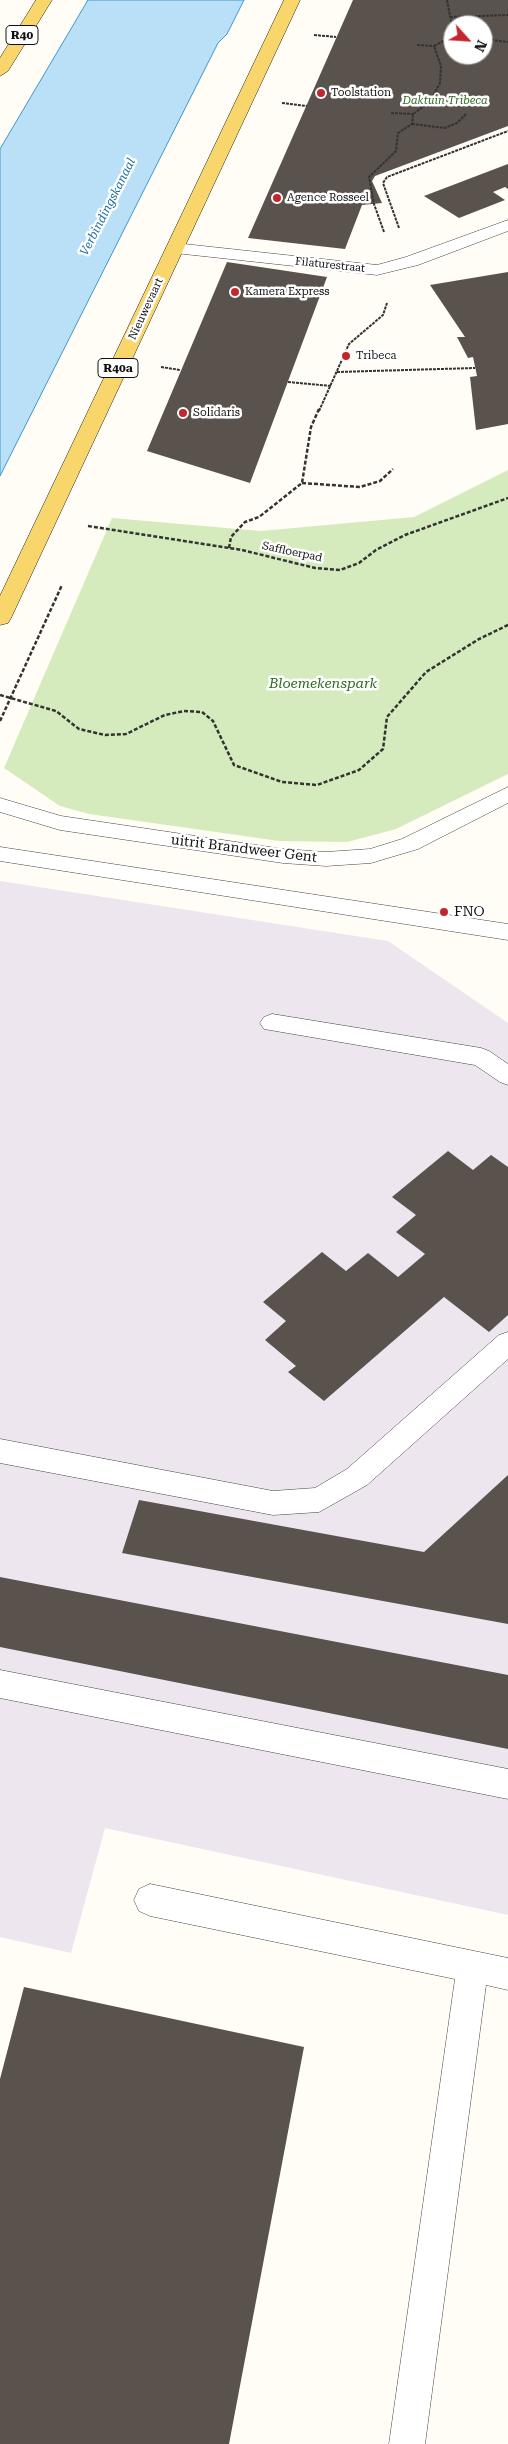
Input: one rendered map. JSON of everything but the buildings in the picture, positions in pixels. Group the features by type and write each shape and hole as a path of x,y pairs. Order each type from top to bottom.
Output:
{"main road":[{"name":"R40","path":"0,71 44,0"},
{"name":"Nieuwevaart","path":"0,618 292,0"}],"street":[{"name":"Filaturestraat","path":"175,248 377,270 412,261 508,225"}],"lane":[{"name":"uitrit Brandweer Gent","path":"0,805 60,823 283,856 326,859 371,856 410,844 508,794"},
{"path":"0,854 508,932"},
{"path":"272,1023 481,1057 508,1076"},
{"path":"0,1451 272,1503 319,1500 357,1476 508,1343"},
{"path":"0,1684 508,1784"},
{"path":"150,1900 508,1974"},
{"path":"406,2444 473,1966"}],"path":[{"path":"447,0 449,15"},
{"path":"493,16 508,15"},
{"path":"309,35 336,37"},
{"path":"493,40 508,42"},
{"path":"417,45 434,46 443,41"},
{"path":"390,113 414,114 430,102 440,83 441,66 434,46"},
{"path":"278,103 307,106"},
{"path":"412,124 414,114"},
{"path":"385,234 374,204 369,177 396,151 398,133 412,124 444,128 457,123 466,114"},
{"path":"412,261 403,242 383,183 387,178 508,131"},
{"path":"302,483 312,426 349,344 383,315 388,301 377,270"},
{"path":"159,367 180,370"},
{"path":"337,372 475,368"},
{"path":"288,382 331,386"},
{"path":"229,548 231,537 245,522 258,517 302,483 360,487 380,481 392,469"},
{"name":"Saffloerpad","path":"88,526 229,548 315,568 340,570 359,564 376,550 405,535 508,498"},
{"path":"0,695 56,711 79,729 105,735 126,734 165,715 184,710 202,712 213,721 234,765 282,782 316,786 359,770 383,749 387,718 426,672 480,639 508,625"}],"shaded area":[{"path":"0,881 388,941 508,1023 508,1915 105,1828 71,1953 0,1937"}],"green space":[{"name":"Bloemekenspark","path":"508,470 508,774 396,829 347,842 279,841 89,814 60,806 4,768 112,518 261,531 414,517"}],"water":[{"name":"Verbindingskanaal","path":"88,0 244,0 227,34 218,43 0,476 0,149"}],"place":[{"name":"Toolstation","path":"321,93"},
{"name":"Agence Rosseel","path":"277,198"},
{"name":"Kamera Express","path":"235,292"},
{"name":"Tribeca","path":"346,356"},
{"name":"Solidaris","path":"183,413"},
{"name":"FNO","path":"444,912"}],"park label":[{"name":"Daktuin Tribeca","path":"445,101"}]}
